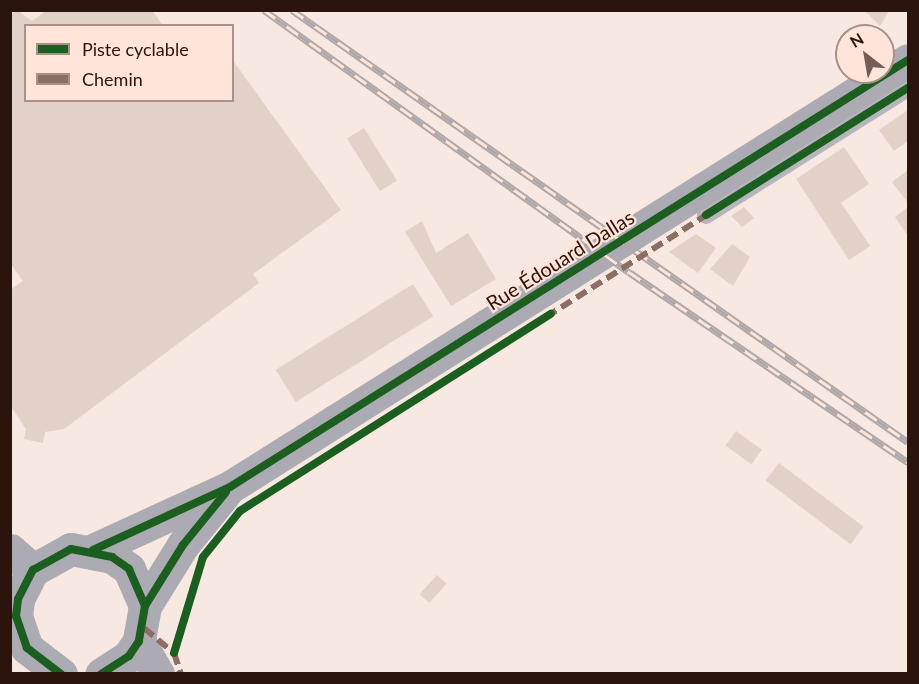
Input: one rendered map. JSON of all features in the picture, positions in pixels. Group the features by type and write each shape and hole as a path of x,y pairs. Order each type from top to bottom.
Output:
{"street":[{"name":"Rue Édouard Dallas","path":"22,560 93,549 230,487 909,60"},
{"name":"Rue Édouard Dallas","path":"145,606 183,544 230,487"},
{"path":"93,549 129,569 145,606 139,641 129,656 101,674"},
{"path":"22,560 18,599 13,619 27,648 54,673"},
{"path":"139,641 158,674"}],"lane":[{"path":"706,215 909,88"}],"building":[{"path":"17,10 32,21 47,10 152,10 162,24 24,24 24,102 234,102 234,62 341,210 253,274 259,283 64,429 45,432 43,443 24,439 26,429 10,405 10,290 23,281 10,263 10,15"},
{"path":"864,10 890,10 881,24 878,24"},
{"path":"908,110 908,141 894,151 879,130"},
{"path":"364,128 397,181 380,191 347,139"},
{"path":"844,147 869,184 841,203 870,246 849,260 796,179"},
{"path":"908,170 908,203 892,182"},
{"path":"744,207 754,218 742,227 731,216"},
{"path":"908,207 908,236 895,217"},
{"path":"422,221 436,253 468,233 496,279 451,306 405,232"},
{"path":"696,234 716,248 698,273 669,252"},
{"path":"732,244 750,257 733,286 710,269"},
{"path":"413,284 433,316 296,402 276,370"},
{"path":"736,431 762,450 751,464 725,446"},
{"path":"779,463 864,527 850,544 766,481"},
{"path":"437,575 447,584 429,603 420,594"}],"railway":[{"path":"264,10 629,272 908,462"},
{"path":"292,10 908,442"}],"marked path":[{"path":"546,317 706,215"},
{"path":"144,628 174,653 181,674"}],"cycle path":[{"path":"93,550 230,487 908,60"},
{"path":"706,215 908,88"},
{"path":"174,653 203,557 240,511 551,314"},
{"path":"145,606 183,545 226,492"},
{"path":"61,674 27,648 16,616 18,599 33,570 71,549 112,557 129,569 145,606 139,641 129,656 101,674"}]}
